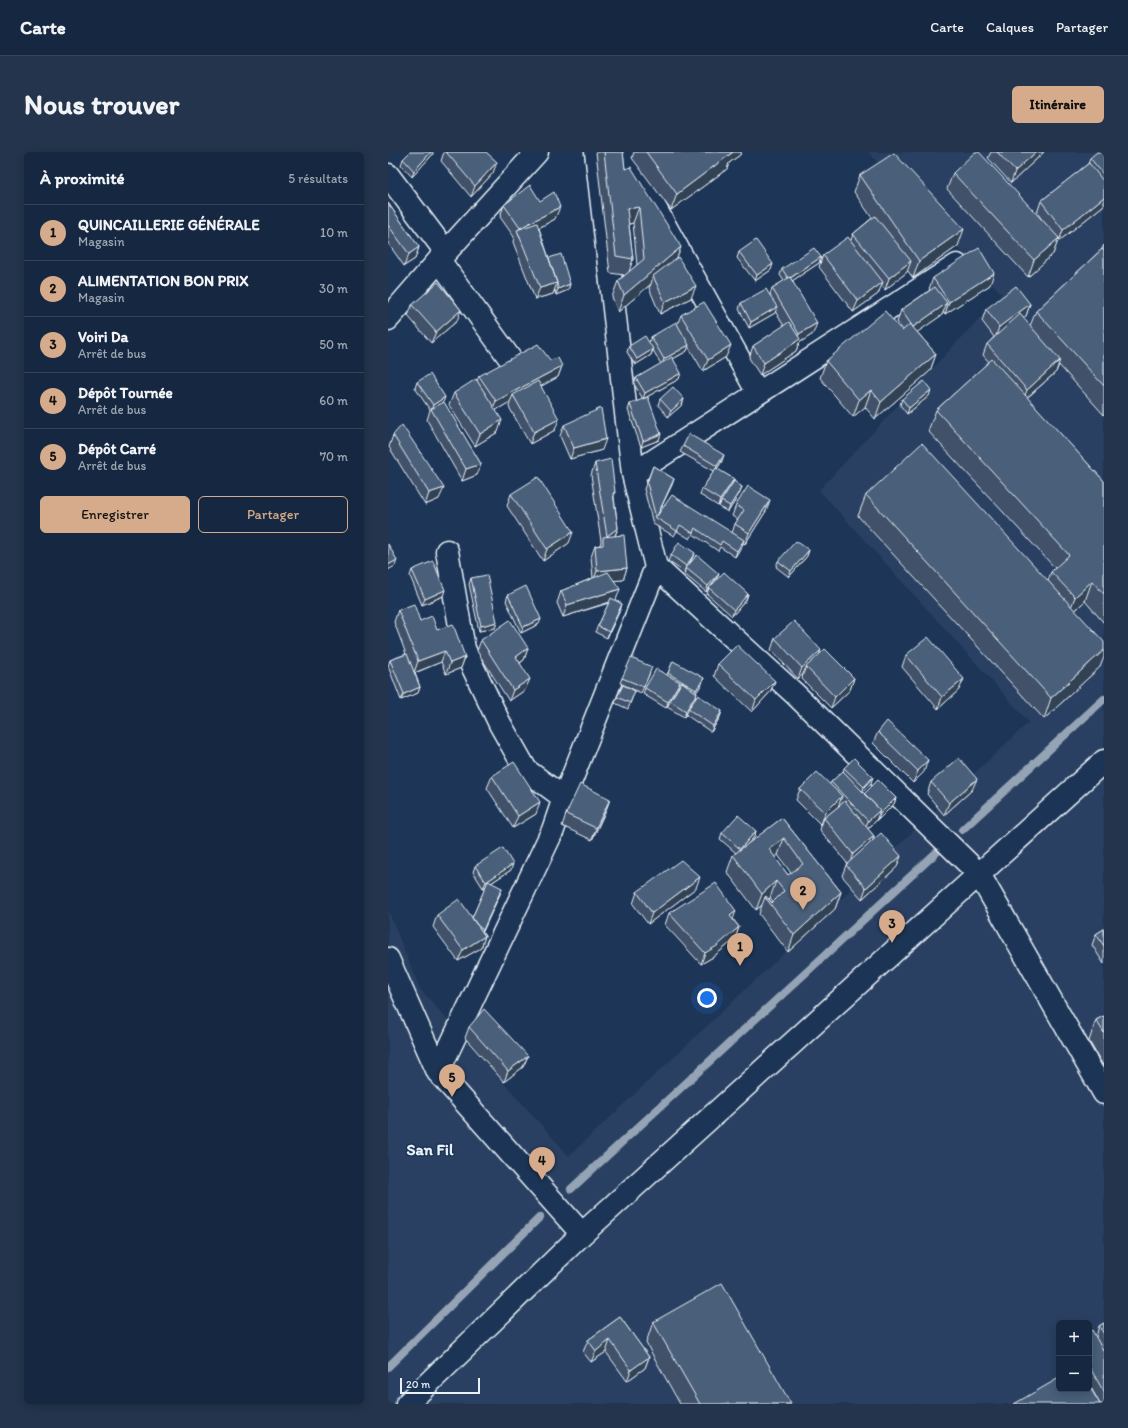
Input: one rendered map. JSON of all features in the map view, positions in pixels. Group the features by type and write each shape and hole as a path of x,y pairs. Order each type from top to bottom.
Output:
{"street":[{"path":"389,315 538,152"},
{"path":"596,152 633,474 656,567 796,695 979,874 1104,1093"},
{"path":"624,152 758,393"},
{"path":"388,175 443,256 510,360"},
{"path":"633,474 971,256"},
{"path":"447,551 464,649 497,717 526,770 564,798"},
{"path":"438,1072 553,830 564,798 656,567"},
{"path":"407,1404 582,1234 1104,761"},
{"path":"388,959 438,1072 582,1234"}],"shaded area":[{"path":"868,152 1104,152 1104,1404 388,1404 388,910 420,989 569,1156 1029,722 819,490 1002,294"}],"building":[{"path":"410,152 431,152 414,171 403,159"},
{"path":"446,152 486,152 497,162 475,186"},
{"path":"604,152 623,152 625,169 631,167 681,247 624,295 618,281 644,259 639,207 627,209 633,259 616,256"},
{"path":"646,152 733,152 677,194"},
{"path":"975,152 979,152 1059,238 1034,260 953,173"},
{"path":"997,152 1036,152 1015,171"},
{"path":"1097,152 1104,152 1104,175 1090,158"},
{"path":"894,153 964,229 919,261 860,175"},
{"path":"1089,163 1104,182 1104,197 1063,230 1041,201"},
{"path":"530,185 540,201 554,192 560,207 520,228 504,205"},
{"path":"388,203 419,247 409,254 388,225"},
{"path":"875,216 911,261 889,278 853,234"},
{"path":"537,223 557,283 540,288 517,230"},
{"path":"848,237 883,282 858,301 823,255"},
{"path":"756,240 773,264 757,275 739,252"},
{"path":"814,248 821,257 788,278 782,269"},
{"path":"979,248 994,273 949,302 933,278"},
{"path":"1102,249 1104,251 1104,386 1036,311"},
{"path":"561,254 570,284 558,289 549,258"},
{"path":"678,257 696,286 665,302 653,276"},
{"path":"790,277 817,323 799,334 772,288"},
{"path":"438,282 461,310 436,332 412,305"},
{"path":"1016,286 1030,304 999,327 986,309"},
{"path":"935,287 947,303 913,327 901,310"},
{"path":"766,289 777,307 751,322 741,303"},
{"path":"704,302 731,345 708,360 681,315"},
{"path":"885,311 902,331 910,324 936,354 881,402 871,390 859,400 826,361"},
{"path":"1020,314 1060,360 1027,390 987,344"},
{"path":"676,322 689,345 664,359 651,337"},
{"path":"789,322 800,339 764,363 753,346"},
{"path":"645,336 653,349 637,359 629,346"},
{"path":"538,344 550,360 558,358 562,366 496,401 479,376"},
{"path":"672,357 681,373 645,393 636,378"},
{"path":"992,359 1104,481 1104,594 1092,581 1075,597 1051,572 1069,555 936,410"},
{"path":"430,374 445,397 433,405 417,382"},
{"path":"476,379 502,420 480,434 454,393"},
{"path":"538,381 559,419 534,432 513,395"},
{"path":"924,381 931,390 909,408 902,399"},
{"path":"673,387 684,399 671,411 660,399"},
{"path":"648,397 661,434 643,441 630,404"},
{"path":"444,402 481,464 466,469 431,409"},
{"path":"601,408 606,439 574,448 564,425"},
{"path":"402,425 444,488 429,493 393,435"},
{"path":"689,434 724,455 717,466 683,446"},
{"path":"922,443 1104,642 1104,650 1051,698 866,495"},
{"path":"611,459 615,492 613,493 618,528 607,536 595,463"},
{"path":"653,466 674,479 657,516 672,495 744,540 737,551 722,541 720,545 695,528 693,533 680,525 677,531 656,518 647,483"},
{"path":"716,468 734,479 720,500 702,489"},
{"path":"538,477 573,532 547,549 511,494"},
{"path":"734,481 742,487 730,506 721,501"},
{"path":"748,486 770,500 749,533 735,524 744,510 736,505"},
{"path":"624,535 627,568 597,571 595,546 603,545 603,537"},
{"path":"796,541 809,550 791,571 778,561"},
{"path":"679,542 695,553 686,566 671,555"},
{"path":"388,544 397,560 388,565"},
{"path":"697,555 719,574 708,586 686,568"},
{"path":"433,561 445,590 425,599 412,570"},
{"path":"608,572 620,589 567,605 561,591"},
{"path":"724,572 748,594 734,610 709,588"},
{"path":"487,575 497,622 481,626 471,578"},
{"path":"526,586 541,619 523,627 508,595"},
{"path":"611,598 622,604 609,632 598,626"},
{"path":"414,604 420,621 432,616 437,630 453,624 465,657 450,663 445,651 418,661 398,610"},
{"path":"510,620 528,648 516,657 530,679 513,690 481,640"},
{"path":"794,621 821,650 802,668 775,638"},
{"path":"928,637 964,679 942,697 906,655"},
{"path":"737,645 775,681 756,700 718,664"},
{"path":"825,649 854,678 835,697 806,667"},
{"path":"407,654 420,687 404,694 390,660"},
{"path":"631,658 652,667 644,687 622,678"},
{"path":"673,661 704,678 696,690 668,673"},
{"path":"656,669 680,682 668,702 645,688"},
{"path":"682,682 697,693 686,711 670,701"},
{"path":"623,685 635,691 630,703 617,697"},
{"path":"698,695 722,711 713,726 688,709"},
{"path":"887,721 928,760 918,771 878,732"},
{"path":"854,758 873,777 864,787 844,768"},
{"path":"959,758 977,779 949,803 931,782"},
{"path":"514,762 540,802 518,816 492,776"},
{"path":"843,771 880,810 868,821 831,782"},
{"path":"817,772 842,796 825,813 800,789"},
{"path":"878,780 896,798 880,814 880,810 864,794"},
{"path":"580,784 610,799 596,828 566,814"},
{"path":"845,801 874,836 853,854 824,818"},
{"path":"738,815 756,831 740,849 722,833"},
{"path":"782,818 841,892 794,935 765,897 766,896 772,903 784,891 776,881 762,894 733,855","holes":["784,838 803,864 788,875 769,849"]},
{"path":"881,833 901,856 866,888 846,865"},
{"path":"503,848 513,864 486,882 475,866"},
{"path":"681,860 700,877 652,913 637,892"},
{"path":"488,881 502,888 483,930 472,918"},
{"path":"716,883 736,911 730,916 739,927 717,946 705,953 669,913"},
{"path":"459,899 485,936 463,950 437,915"},
{"path":"1104,929 1104,946 1096,934"},
{"path":"484,1009 528,1056 508,1071 469,1027"},
{"path":"1104,1016 1104,1033 1096,1020"},
{"path":"722,1283 791,1404 700,1404 653,1322"},
{"path":"620,1317 649,1357 631,1370 610,1340 596,1351 588,1340"},
{"path":"1104,1323 1104,1334 1099,1326"},
{"path":"1092,1330 1104,1352 1104,1392 1092,1371"},
{"path":"1056,1380 1056,1392 1092,1391 1100,1404 1014,1404"}],"waterway":[{"path":"962,830 1104,699"},
{"path":"571,1189 938,851"},
{"path":"388,1367 540,1217"}],"place":[{"name":"ALIMENTATION BON PRIX","path":"803,910"},
{"name":"Voiri Da","path":"892,943"},
{"name":"QUINCAILLERIE GÉNÉRALE","path":"740,966"},
{"name":"Dépôt Carré","path":"452,1097"},
{"name":"Dépôt Tournée","path":"542,1180"}],"district":[{"name":"San Fil","path":"430,1149"}]}
